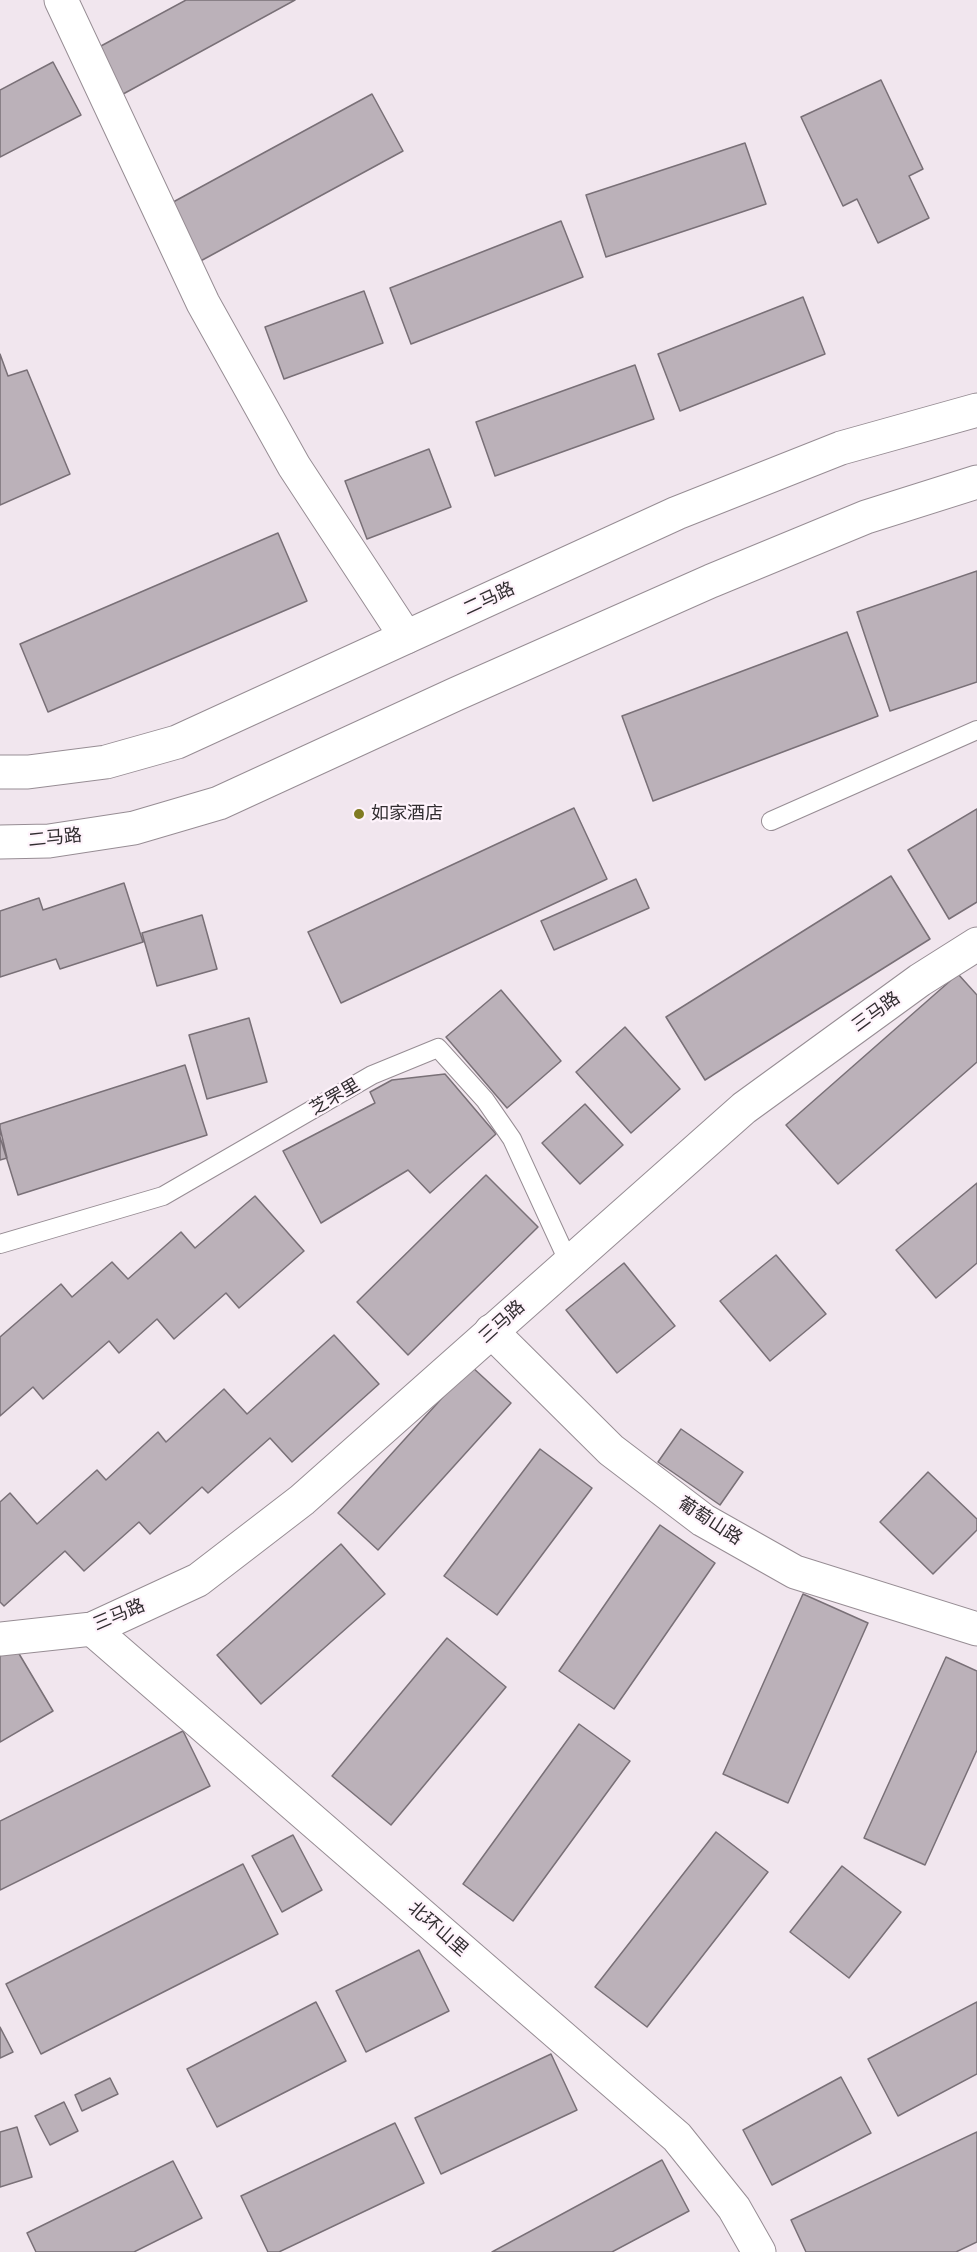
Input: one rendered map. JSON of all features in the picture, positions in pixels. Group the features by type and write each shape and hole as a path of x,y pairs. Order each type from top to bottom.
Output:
{"street":[{"path":"61,0 203,303 294,466 406,637"},
{"name":"二马路","path":"0,772 28,772 106,762 177,742 677,513 841,448 977,410"},
{"name":"二马路","path":"0,842 49,841 134,828 219,802 711,581 866,518 977,482"},
{"name":"三马路","path":"0,1639 92,1629 198,1580 302,1500 744,1108 920,980 977,944"},
{"name":"葡萄山路","path":"491,1331 611,1450 703,1520 795,1572 977,1629"},
{"name":"北环山里","path":"92,1629 677,2137 734,2208 759,2252"}],"lane":[{"path":"771,821 977,730"},
{"name":"芝罘里","path":"0,1244 163,1196 372,1075 438,1048 485,1100 512,1139 569,1263"}],"building":[{"path":"186,0 295,0 114,99 88,53"},
{"path":"53,62 81,115 0,157 0,90"},
{"path":"881,80 923,169 909,176 929,218 878,243 857,199 843,206 801,117"},
{"path":"372,94 403,151 195,264 164,207"},
{"path":"745,143 766,204 606,257 586,195"},
{"path":"561,221 583,277 411,344 390,288"},
{"path":"364,291 383,343 284,379 265,327"},
{"path":"803,297 825,354 680,411 658,354"},
{"path":"0,354 8,376 27,370 70,474 0,505"},
{"path":"635,365 654,419 495,476 476,422"},
{"path":"429,449 451,507 367,539 345,481"},
{"path":"278,533 307,601 48,712 20,644"},
{"path":"977,571 977,682 890,711 857,612"},
{"path":"847,632 878,716 653,801 622,716"},
{"path":"574,808 607,879 341,1003 308,932"},
{"path":"977,809 977,902 949,919 908,850"},
{"path":"891,876 930,939 705,1080 666,1017"},
{"path":"636,879 649,908 554,950 541,921"},
{"path":"124,883 143,942 60,969 56,959 0,977 0,911 39,898 43,910"},
{"path":"202,915 217,969 157,986 142,933"},
{"path":"958,974 977,995 977,1062 838,1184 786,1125"},
{"path":"501,990 561,1061 507,1108 446,1037"},
{"path":"249,1018 267,1082 207,1099 189,1035"},
{"path":"625,1027 680,1089 631,1133 576,1072"},
{"path":"185,1065 207,1135 18,1195 0,1137 0,1124"},
{"path":"445,1074 496,1134 430,1193 408,1170 321,1223 283,1151 375,1103 370,1092 392,1080"},
{"path":"585,1104 623,1145 580,1184 542,1143"},
{"path":"0,1128 7,1158 0,1160"},
{"path":"486,1175 538,1227 408,1355 357,1302"},
{"path":"977,1183 977,1263 936,1298 896,1250"},
{"path":"255,1196 304,1251 239,1308 226,1293 174,1339 157,1319 119,1353 109,1341 43,1399 33,1387 0,1416 0,1337 61,1284 72,1297 112,1262 128,1279 181,1232 195,1248"},
{"path":"776,1255 826,1314 770,1361 720,1301"},
{"path":"624,1263 675,1326 617,1373 566,1310"},
{"path":"334,1335 379,1384 292,1462 270,1438 208,1493 202,1487 150,1534 139,1522 84,1571 65,1551 4,1606 0,1602 0,1502 10,1493 37,1524 97,1470 106,1480 158,1432 166,1442 224,1389 247,1414"},
{"path":"471,1366 511,1403 378,1550 338,1513"},
{"path":"681,1429 743,1472 720,1505 658,1462"},
{"path":"540,1449 592,1488 497,1615 444,1576"},
{"path":"928,1472 977,1519 977,1530 933,1574 880,1522"},
{"path":"660,1525 715,1563 614,1709 559,1671"},
{"path":"341,1544 385,1594 261,1704 217,1655"},
{"path":"803,1594 868,1623 788,1803 723,1774"},
{"path":"447,1638 506,1687 391,1825 332,1776"},
{"path":"15,1647 53,1711 0,1742 0,1656"},
{"path":"946,1657 977,1671 977,1750 925,1865 864,1838"},
{"path":"579,1724 630,1761 513,1921 463,1884"},
{"path":"183,1731 210,1786 0,1890 0,1821"},
{"path":"716,1832 768,1872 647,2027 595,1987"},
{"path":"293,1835 322,1890 282,1912 252,1856"},
{"path":"243,1864 278,1934 41,2054 6,1984"},
{"path":"842,1866 901,1912 849,1978 790,1932"},
{"path":"419,1950 449,2011 366,2052 336,1991"},
{"path":"316,2002 346,2061 217,2127 187,2069"},
{"path":"977,2002 977,2074 898,2116 868,2059"},
{"path":"0,2027 13,2052 0,2058"},
{"path":"551,2054 577,2110 441,2174 415,2118"},
{"path":"841,2077 871,2133 772,2185 743,2130"},
{"path":"110,2078 118,2094 82,2111 75,2095"},
{"path":"64,2102 78,2131 50,2145 35,2116"},
{"path":"395,2123 424,2183 279,2252 268,2252 241,2196"},
{"path":"17,2127 32,2177 0,2187 0,2132"},
{"path":"977,2132 977,2242 956,2252 806,2252 791,2220"},
{"path":"662,2160 689,2211 612,2252 492,2252"},
{"path":"173,2161 202,2218 134,2252 36,2252 27,2233"}],"place":[{"name":"如家酒店","path":"359,814"}]}
